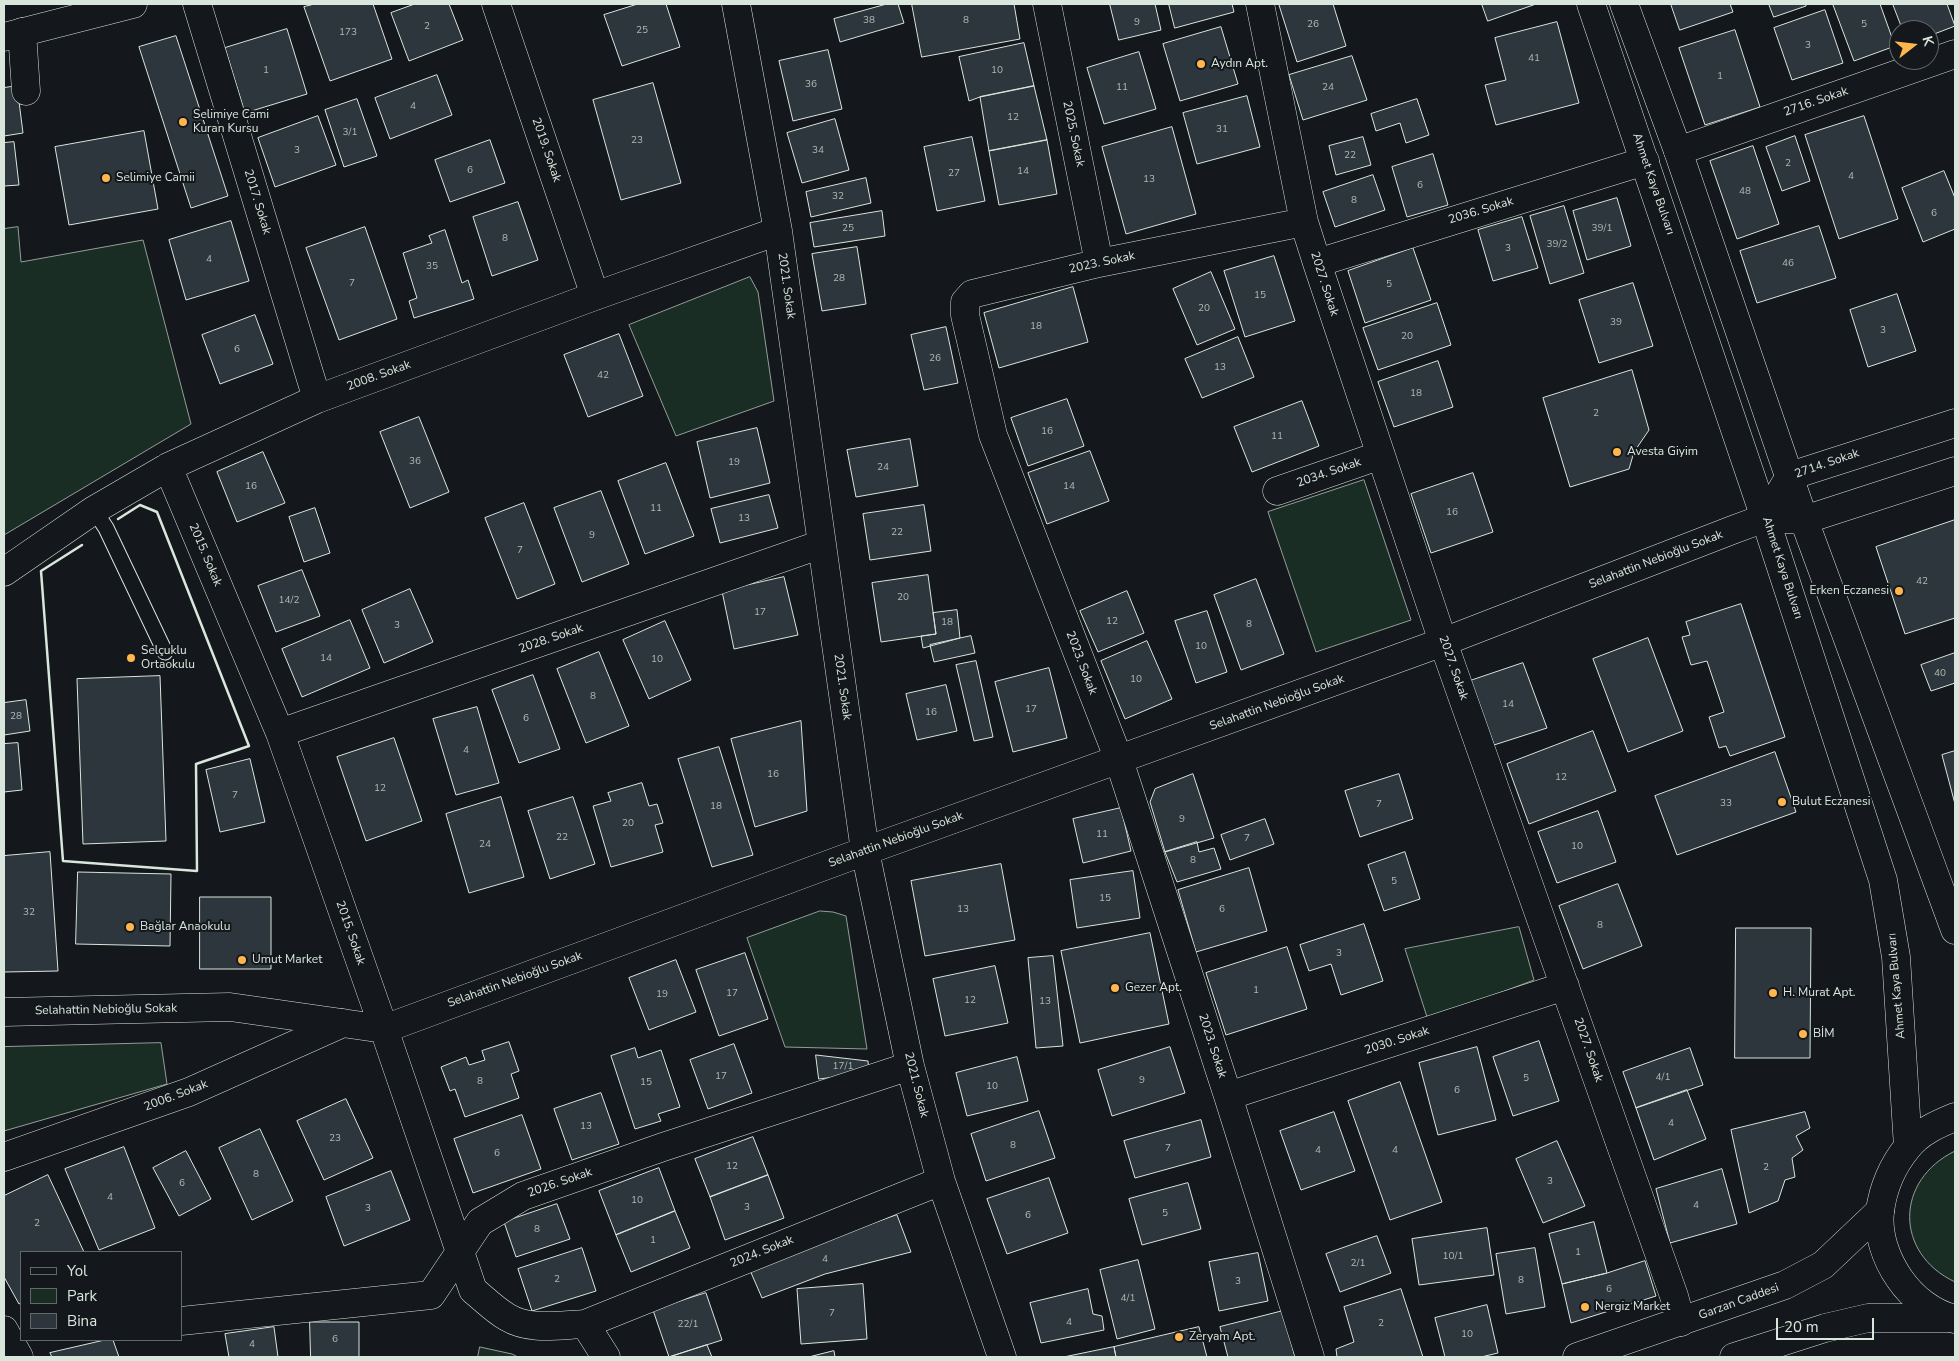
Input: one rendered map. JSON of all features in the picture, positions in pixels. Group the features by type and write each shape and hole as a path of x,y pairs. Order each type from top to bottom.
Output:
{"street":[{"path":"26,91 13,35 133,4"},
{"name":"2017. Sokak","path":"197,4 317,399"},
{"name":"2019. Sokak","path":"496,4 595,296"},
{"name":"2021. Sokak","path":"736,4 778,231 865,851 910,1066 941,1181 1002,1357"},
{"name":"2025. Sokak","path":"1047,4 1099,263"},
{"name":"2027. Sokak","path":"1260,4 1304,222 1316,263 1443,642 1674,1296 1681,1322"},
{"name":"Ahmet Kaya Bulvarı","path":"1591,4 1765,518 1883,880 1896,958 1908,1147"},
{"path":"1624,4 1678,151 1804,520 1955,930"},
{"name":"2716. Sokak","path":"1678,151 1955,54"},
{"name":"2036. Sokak","path":"1316,263 1645,161"},
{"name":"2023. Sokak","path":"1304,222 1099,263 972,294 965,302 964,315 993,435 1119,760 1310,1357"},
{"name":"2008. Sokak","path":"4,572 94,510 168,467 317,399 595,296 778,231"},
{"name":"2714. Sokak","path":"1765,518 1790,476 1955,423"},
{"name":"2034. Sokak","path":"1277,492 1381,455"},
{"name":"2015. Sokak","path":"168,467 280,733 473,1290 508,1318 525,1324 540,1327 584,1324"},
{"path":"1765,518 1804,520 1955,471"},
{"name":"Selahattin Nebioğlu Sokak","path":"4,1012 230,1007 384,1029 865,851 1443,642 1765,518"},
{"name":"2028. Sokak","path":"280,733 822,544"},
{"name":"2030. Sokak","path":"1228,1096 1565,986"},
{"name":"2006. Sokak","path":"4,1157 189,1092 343,1023"},
{"name":"2026. Sokak","path":"182,1321 431,1295 480,1222 523,1196 663,1147 910,1066"},
{"path":"1952,1318 1926,1305 1905,1287 1891,1264 1882,1238 1880,1211 1889,1177 1908,1147 1931,1127 1955,1117"},
{"name":"2024. Sokak","path":"584,1324 941,1181"},
{"name":"Garzan Caddesi","path":"1577,1357 1785,1285 1806,1275 1823,1266 1880,1211"},
{"path":"1734,1357 1825,1328 1868,1318 1952,1318"},
{"path":"584,1324 606,1357"}],"lane":[{"path":"94,510 106,528 165,652"}],"green space":[{"path":"18,227 21,262 143,240 191,424 4,535 4,229"},
{"path":"750,277 758,292 774,401 676,436 629,325"},
{"path":"1364,480 1411,620 1316,652 1268,512"},
{"path":"820,911 846,916 867,1049 785,1047 747,938"},
{"path":"1519,927 1534,980 1428,1020 1405,949"},
{"path":"161,1043 167,1084 4,1131 4,1047"},
{"path":"1955,1151 1955,1282 1935,1269 1921,1253 1912,1235 1910,1216 1913,1198 1921,1180 1935,1164"},
{"path":"480,1347 512,1354 518,1357 478,1357"}],"building":[{"path":"315,4 373,4 392,59 330,81 304,7"},
{"path":"415,4 449,4 463,40 409,61 391,13"},
{"path":"638,4 666,4 680,47 622,66 604,15"},
{"path":"887,4 898,4 904,23 840,42 834,19"},
{"path":"912,4 1014,4 1020,39 922,57"},
{"path":"1110,4 1155,4 1161,30 1119,40"},
{"path":"1169,4 1232,4 1234,12 1175,28"},
{"path":"1333,4 1346,46 1297,62 1279,5"},
{"path":"1482,4 1536,4 1488,21"},
{"path":"1671,4 1730,4 1733,12 1680,30"},
{"path":"1769,4 1806,4 1806,6 1774,17"},
{"path":"1880,4 1889,29 1889,48 1854,61 1833,5"},
{"path":"1893,4 1947,4 1955,26 1939,32 1939,20 1899,20"},
{"path":"1825,10 1843,63 1792,80 1774,28"},
{"path":"1557,22 1579,103 1496,125 1485,85 1506,80 1495,38"},
{"name":"Aydın Apt.","path":"1221,27 1238,84 1180,101 1163,44"},
{"path":"287,29 307,94 245,113 225,48"},
{"path":"1735,30 1760,107 1705,125 1679,48"},
{"name":"Selimiye Cami Kuran Kursu","path":"176,36 228,196 191,208 139,47"},
{"path":"1024,43 1034,86 969,101 959,57"},
{"path":"828,50 842,109 793,121 779,61"},
{"path":"1139,52 1156,109 1104,124 1087,68"},
{"path":"1352,56 1367,100 1303,120 1289,75"},
{"path":"437,75 452,115 390,139 375,98"},
{"path":"653,83 681,183 621,200 593,100"},
{"path":"17,86 23,133 4,136 4,88"},
{"path":"1034,86 1047,140 989,151 980,97"},
{"path":"1247,96 1260,147 1197,164 1183,113"},
{"path":"357,99 377,156 344,167 325,110"},
{"path":"1417,99 1429,135 1406,143 1400,123 1376,131 1371,114"},
{"path":"318,116 336,165 275,187 258,138"},
{"path":"1864,116 1898,219 1839,239 1805,135"},
{"path":"835,119 849,170 802,183 787,133"},
{"path":"1172,127 1196,214 1126,234 1102,147"},
{"name":"Selimiye Camii","path":"144,131 158,209 69,225 55,147"},
{"path":"1795,136 1810,181 1782,191 1766,147"},
{"path":"972,137 985,201 937,211 924,147"},
{"path":"1363,137 1371,165 1336,175 1329,146"},
{"path":"490,140 505,183 450,202 435,160"},
{"path":"1047,140 1057,194 999,205 989,151"},
{"path":"14,142 19,185 4,186 4,143"},
{"path":"1753,146 1779,224 1737,239 1710,161"},
{"path":"1433,154 1448,205 1407,217 1392,167"},
{"path":"1944,171 1955,198 1955,229 1923,242 1902,188"},
{"path":"1373,175 1385,210 1335,227 1323,192"},
{"path":"866,178 871,203 811,217 806,192"},
{"path":"1617,198 1631,246 1587,260 1573,211"},
{"path":"518,202 538,260 492,276 473,217"},
{"path":"1564,206 1584,273 1550,284 1530,216"},
{"path":"882,211 885,236 814,247 810,223"},
{"path":"1522,217 1538,268 1493,281 1478,230"},
{"path":"231,221 249,281 186,300 169,240"},
{"path":"1819,226 1836,278 1757,303 1740,251"},
{"path":"365,227 397,319 339,340 306,248"},
{"path":"445,230 462,283 468,280 474,299 414,318 409,301 417,298 403,253 432,243 429,236"},
{"path":"857,247 866,304 822,311 812,254"},
{"path":"1413,248 1431,300 1365,323 1348,271"},
{"path":"1274,256 1295,321 1245,337 1224,271"},
{"path":"1211,272 1235,329 1197,345 1173,289"},
{"path":"1633,283 1653,346 1599,363 1579,300"},
{"path":"1073,287 1088,342 999,368 984,313"},
{"path":"1897,294 1916,351 1868,367 1850,310"},
{"path":"1437,303 1451,345 1378,370 1363,328"},
{"path":"255,315 273,364 220,384 202,335"},
{"path":"946,327 958,383 924,390 911,335"},
{"path":"619,334 643,396 588,417 564,355"},
{"path":"1238,337 1254,377 1202,398 1185,359"},
{"path":"1438,361 1453,407 1394,427 1378,382"},
{"path":"1632,370 1649,430 1634,452 1629,469 1570,487 1543,398"},
{"path":"1067,399 1084,446 1028,466 1011,418"},
{"path":"1302,401 1319,446 1252,472 1234,427"},
{"path":"419,417 449,492 410,508 380,432"},
{"path":"757,428 770,483 710,498 697,442"},
{"path":"910,439 918,486 856,497 847,450"},
{"path":"1090,451 1109,501 1047,524 1028,473"},
{"path":"263,452 285,503 237,522 217,472"},
{"path":"666,463 694,536 645,554 618,481"},
{"path":"1473,473 1493,532 1431,553 1411,494"},
{"path":"601,491 629,564 582,582 554,508"},
{"path":"769,495 778,528 720,543 711,509"},
{"path":"524,503 555,584 517,599 485,518"},
{"path":"924,505 931,551 870,560 863,514"},
{"path":"315,508 330,553 304,562 289,517"},
{"path":"1955,520 1955,618 1905,634 1876,547"},
{"path":"302,570 320,616 276,632 258,586"},
{"path":"928,575 936,634 881,642 872,583"},
{"path":"784,577 798,635 734,649 722,591"},
{"path":"1256,579 1284,654 1241,670 1214,595"},
{"path":"410,589 433,642 384,663 362,610"},
{"path":"1127,591 1144,633 1098,652 1080,611"},
{"path":"1741,604 1785,737 1730,756 1726,746 1719,748 1709,717 1724,712 1707,661 1691,665 1682,637 1690,635 1686,622"},
{"path":"957,610 960,638 923,648 921,636 936,634 933,613"},
{"path":"1207,611 1227,672 1196,683 1175,621"},
{"path":"350,620 370,668 302,697 282,649"},
{"path":"665,621 691,680 649,699 623,640"},
{"path":"971,636 975,653 934,662 930,645"},
{"path":"1648,638 1683,731 1628,752 1593,659"},
{"path":"1147,641 1172,699 1125,719 1101,661"},
{"path":"599,652 629,726 586,743 557,669"},
{"path":"1955,653 1955,683 1931,691 1921,665"},
{"path":"976,661 993,737 974,741 956,665"},
{"path":"1523,663 1547,728 1494,745 1470,681"},
{"path":"1049,668 1067,738 1013,752 995,682"},
{"path":"533,675 560,749 519,763 492,690"},
{"path":"160,676 166,841 83,844 77,679"},
{"path":"946,685 957,731 917,740 906,694"},
{"path":"26,700 30,731 4,735 4,703"},
{"path":"477,707 499,783 456,795 433,719"},
{"path":"801,721 807,811 755,827 731,739"},
{"path":"1593,731 1616,791 1529,824 1507,764"},
{"path":"394,738 422,821 366,841 337,757"},
{"path":"18,743 22,790 4,792 4,744"},
{"path":"719,747 753,855 712,867 678,759"},
{"path":"1955,751 1955,804 1942,755"},
{"path":"1775,752 1796,812 1677,855 1655,796"},
{"path":"250,759 265,822 220,832 206,770"},
{"path":"1193,774 1214,838 1165,852 1150,802 1155,789"},
{"path":"1399,774 1413,819 1360,837 1345,791"},
{"path":"642,783 649,806 657,804 663,823 655,825 663,852 611,867 593,806 611,801 608,793"},
{"path":"501,797 524,877 469,893 446,814"},
{"path":"573,797 595,864 550,879 528,811"},
{"path":"1121,808 1131,851 1083,863 1073,819"},
{"path":"1598,811 1616,862 1557,883 1538,832"},
{"path":"1265,819 1274,844 1230,860 1221,835"},
{"path":"1197,842 1199,852 1214,848 1221,869 1177,882 1165,852"},
{"path":"50,852 58,971 4,972 4,856"},
{"path":"1405,852 1420,899 1384,911 1368,865"},
{"path":"1001,864 1015,940 925,956 911,881"},
{"path":"1249,868 1267,931 1196,952 1178,890"},
{"path":"1133,871 1140,918 1077,928 1070,880"},
{"path":"78,872 171,874 170,946 76,944"},
{"path":"1618,884 1642,946 1583,969 1559,906"},
{"path":"200,897 271,897 271,969 200,969"},
{"path":"1364,924 1383,981 1341,995 1331,964 1309,971 1300,945"},
{"name":"H. Murat Apt.","path":"1736,928 1811,928 1810,1058 1735,1058"},
{"name":"Gezer Apt.","path":"1150,933 1169,1024 1080,1043 1061,951"},
{"path":"1287,947 1307,1009 1226,1035 1206,973"},
{"path":"745,953 768,1019 719,1036 696,970"},
{"path":"1053,956 1063,1046 1036,1048 1028,958"},
{"path":"676,960 696,1012 649,1030 629,978"},
{"path":"995,966 1008,1023 945,1036 933,979"},
{"path":"1539,1041 1559,1101 1513,1116 1493,1057"},
{"path":"509,1042 519,1071 511,1074 519,1098 465,1117 455,1089 450,1091 441,1067 466,1057 469,1065 485,1060 482,1051"},
{"path":"734,1044 752,1093 708,1109 690,1060"},
{"path":"1170,1047 1185,1093 1112,1116 1098,1070"},
{"path":"1477,1047 1496,1120 1438,1135 1419,1063"},
{"path":"635,1048 638,1058 661,1050 680,1107 658,1114 661,1121 635,1129 611,1056"},
{"path":"1690,1048 1703,1085 1636,1108 1623,1072"},
{"path":"816,1055 868,1061 869,1073 819,1079"},
{"path":"1017,1057 1028,1101 967,1116 956,1073"},
{"path":"1400,1082 1442,1202 1390,1220 1348,1101"},
{"path":"1687,1090 1706,1139 1654,1160 1636,1108"},
{"path":"601,1093 619,1144 572,1160 554,1109"},
{"path":"346,1099 373,1158 324,1180 297,1121"},
{"path":"1039,1111 1055,1158 986,1181 971,1134"},
{"path":"1334,1112 1355,1171 1301,1190 1280,1131"},
{"path":"1805,1112 1810,1128 1796,1136 1803,1150 1792,1158 1795,1177 1785,1180 1778,1201 1749,1213 1731,1130"},
{"path":"522,1115 541,1169 473,1193 454,1139"},
{"path":"1201,1120 1211,1157 1135,1178 1124,1141"},
{"path":"260,1129 293,1201 252,1220 219,1148"},
{"path":"753,1137 768,1175 710,1197 695,1159"},
{"path":"1557,1141 1585,1206 1543,1223 1516,1159"},
{"path":"124,1147 155,1228 99,1250 65,1169"},
{"path":"186,1151 211,1199 179,1216 153,1168"},
{"path":"659,1168 675,1211 616,1235 599,1191"},
{"path":"1722,1169 1737,1224 1670,1243 1656,1189"},
{"path":"391,1171 410,1220 344,1246 326,1197"},
{"path":"48,1175 84,1251 20,1251 19,1304 4,1277 4,1196"},
{"path":"768,1175 784,1218 725,1240 710,1197"},
{"path":"1049,1178 1068,1233 1007,1254 987,1199"},
{"path":"1188,1183 1201,1229 1142,1245 1129,1199"},
{"path":"557,1204 570,1239 516,1257 504,1222"},
{"path":"675,1211 690,1248 631,1272 616,1235"},
{"path":"897,1215 911,1252 825,1274 762,1298 749,1268"},
{"path":"1594,1222 1607,1273 1562,1284 1549,1234"},
{"path":"1487,1228 1494,1275 1419,1285 1412,1239"},
{"path":"1377,1236 1391,1273 1340,1292 1326,1254"},
{"path":"582,1248 596,1291 532,1311 518,1269"},
{"path":"1535,1248 1545,1307 1506,1314 1496,1254"},
{"path":"1258,1253 1268,1301 1219,1311 1209,1262"},
{"path":"1138,1260 1155,1329 1117,1339 1100,1270"},
{"path":"1645,1261 1656,1296 1571,1323 1562,1284"},
{"path":"863,1284 867,1339 801,1344 797,1289"},
{"path":"1088,1289 1093,1314 1102,1316 1104,1330 1041,1343 1030,1303"},
{"path":"1401,1289 1423,1357 1337,1357 1336,1349 1354,1342 1344,1307"},
{"path":"706,1293 722,1340 669,1357 653,1310"},
{"path":"1487,1305 1498,1353 1481,1357 1445,1357 1435,1318"},
{"path":"1283,1311 1295,1357 1228,1357 1220,1327"},
{"path":"310,1322 359,1322 359,1357 311,1357"},
{"path":"274,1327 278,1357 229,1357 225,1334"},
{"name":"Zeryam Apt.","path":"1199,1327 1207,1357 1116,1357 1114,1347"},
{"path":"101,1341 113,1341 119,1357 52,1357 50,1353"},
{"path":"707,1345 712,1357 669,1357"},
{"path":"1114,1347 1116,1357 1064,1357"},
{"path":"834,1351 835,1357 809,1357"}],"wall":[{"path":"82,545 41,571 63,861 197,871 196,764 249,746 157,512 140,505 118,519"}],"place":[{"name":"Aydın Apt.","path":"1201,64"},
{"name":"Selimiye Cami Kuran Kursu","path":"183,122"},
{"name":"Selimiye Camii","path":"106,178"},
{"name":"Avesta Giyim","path":"1617,452"},
{"name":"Erken Eczanesi","path":"1899,591"},
{"name":"Selçuklu Ortaokulu","path":"131,658"},
{"name":"Bulut Eczanesi","path":"1782,802"},
{"name":"Bağlar Anaokulu","path":"130,927"},
{"name":"Umut Market","path":"242,960"},
{"name":"Gezer Apt.","path":"1115,988"},
{"name":"H. Murat Apt.","path":"1773,993"},
{"name":"BİM","path":"1803,1034"},
{"name":"Nergiz Market","path":"1585,1307"},
{"name":"Zeryam Apt.","path":"1179,1337"}]}
